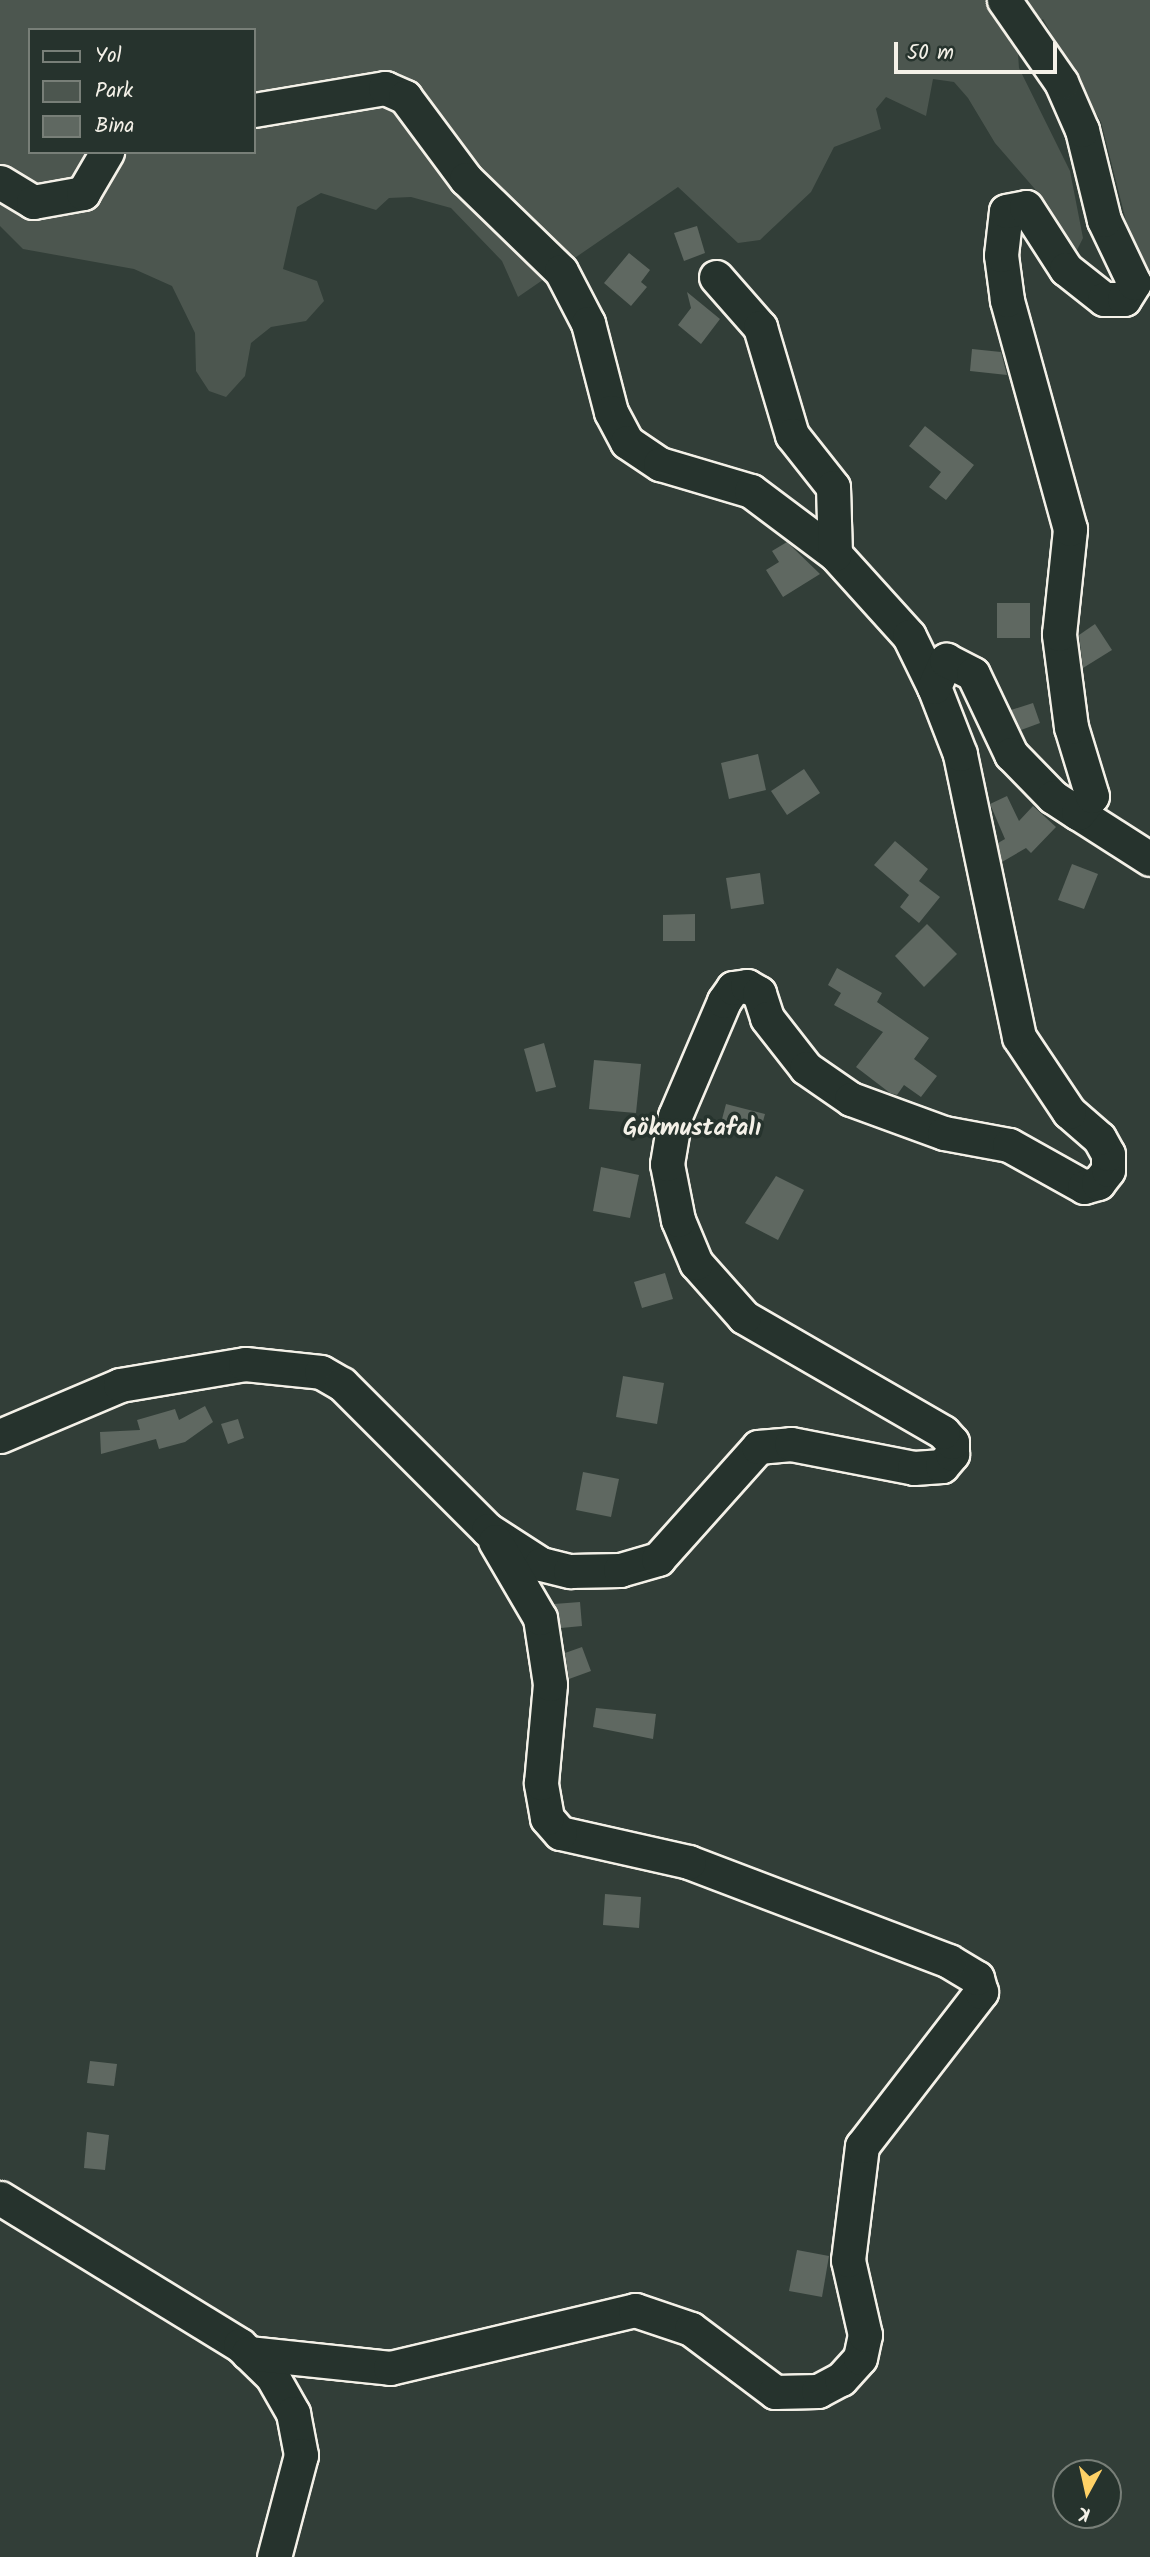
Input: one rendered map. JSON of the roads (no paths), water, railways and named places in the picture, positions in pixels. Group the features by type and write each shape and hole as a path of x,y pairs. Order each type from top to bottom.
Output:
{"street":[{"path":"1004,0 1061,82 1082,130 1104,220 1134,283 1125,299 1104,299 1066,269 1026,207 1006,211 1007,300 1070,529 1059,634 1071,727 1092,796 1078,813"},
{"path":"0,1436 120,1385 245,1364 321,1372 342,1384 488,1530 541,1564 570,1571 620,1570 658,1559 758,1447 792,1444 914,1468 942,1466 952,1454 953,1442 943,1433 744,1317 696,1263 678,1220 667,1164 675,1116 733,988 759,993 766,1018 806,1068 851,1099 944,1133 1009,1145 1084,1186 1098,1183 1108,1170 1099,1138 1069,1112 1019,1038 960,754 934,687 909,636 835,554 751,491 660,464 627,443 611,412 588,323 561,271 466,179 405,97 385,88 256,110"},
{"path":"0,182 33,202 83,193 106,154"},
{"path":"716,277 760,327 792,435 833,487 835,554"},
{"path":"934,687 946,660 973,674 1011,754 1053,797 1150,859"},
{"path":"248,2353 390,2368 635,2310 691,2329 775,2392 818,2391 841,2379 860,2358 865,2335 848,2260 862,2146 981,1992 977,1978 949,1961 689,1862 560,1833 547,1818 541,1783 550,1684 540,1618 488,1530"},
{"path":"0,2198 248,2353 272,2375 293,2413 301,2455 274,2553"}],"district":[{"name":"Gökmustafalı","path":"692,1129"}]}
